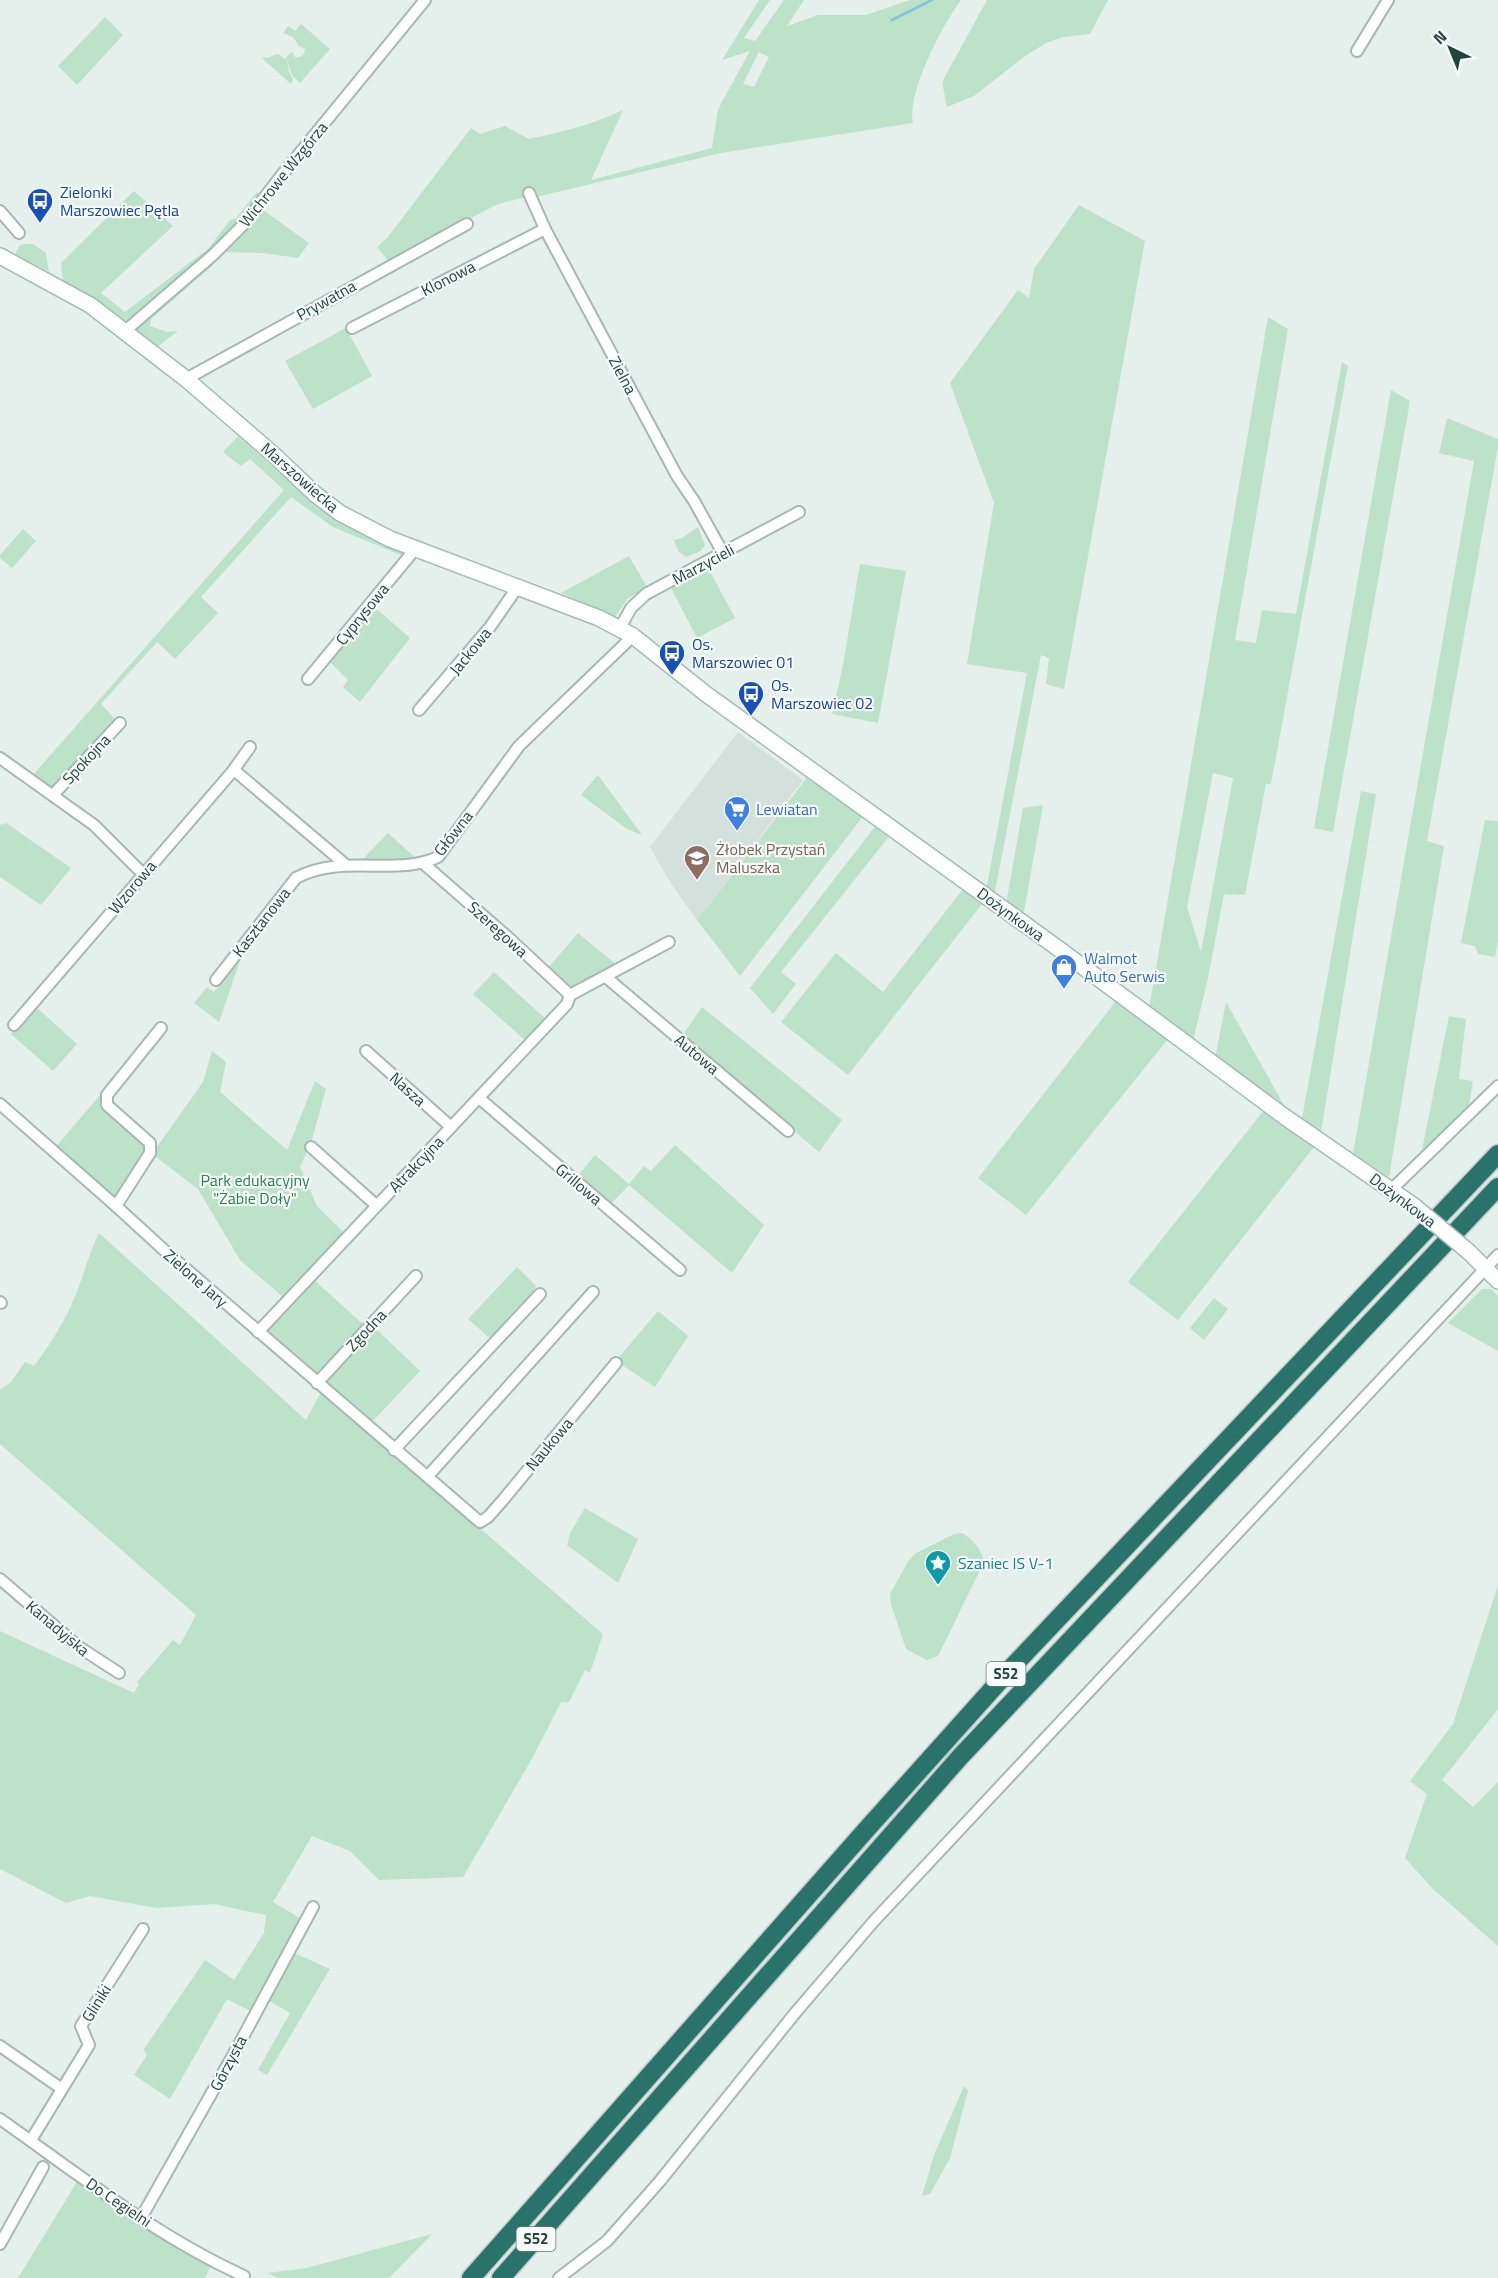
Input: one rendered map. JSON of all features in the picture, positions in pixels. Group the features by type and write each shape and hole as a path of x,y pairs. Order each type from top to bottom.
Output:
{"highway":[{"name":"S52","path":"471,2278 1013,1666 1498,1154"},
{"name":"S52","path":"501,2278 960,1757 1498,1187"}],"street":[{"name":"Wichrowe Wzgórza","path":"125,332 213,255 244,224 424,0"},
{"path":"1358,51 1388,0"},
{"name":"Zielna","path":"529,193 545,229 677,476 694,501 723,554"},
{"path":"0,211 20,233"},
{"name":"Prywatna","path":"186,379 347,288 467,224"},
{"name":"Klonowa","path":"352,328 545,229"},
{"name":"Marszowiecka","path":"0,255 90,305 186,379 274,455 315,494 340,513 390,539 553,600 626,632 663,660"},
{"name":"Marzycieli","path":"626,632 631,608 646,594 799,512"},
{"name":"Cyprysowa","path":"308,679 416,548"},
{"name":"Jackowa","path":"419,710 490,627 517,588"},
{"name":"Główna","path":"346,865 424,864 438,857 519,746 626,632"},
{"name":"Dożynkowa","path":"663,660 706,694 1068,955 1285,1118 1414,1206 1469,1252 1498,1281"},
{"name":"Spokojna","path":"53,795 120,723"},
{"name":"Wzorowa","path":"14,1025 234,770 250,747"},
{"path":"0,758 94,825 143,874"},
{"path":"234,770 346,865"},
{"name":"Szeregowa","path":"424,864 515,943 570,995"},
{"name":"Kasztanowa","path":"216,980 296,878 315,869 346,865"},
{"path":"570,995 607,978 669,942"},
{"name":"Autowa","path":"607,978 788,1131"},
{"name":"Atrakcyjna","path":"258,1332 567,1004 570,995"},
{"path":"116,1206 150,1153 150,1143 107,1105 106,1095 161,1028"},
{"name":"Nasza","path":"366,1051 451,1127"},
{"path":"1391,1190 1498,1086"},
{"name":"Grillowa","path":"479,1098 680,1269"},
{"name":"Zielone Jary","path":"0,1104 144,1233 480,1522"},
{"path":"311,1147 376,1205"},
{"path":"559,2278 607,2241 660,2181 796,2012 874,1921 1498,1255"},
{"name":"Zgodna","path":"317,1383 416,1276"},
{"path":"428,1476 593,1292"},
{"path":"394,1450 540,1294"},
{"name":"Naukowa","path":"480,1522 488,1517 503,1500 616,1364"},
{"name":"Kanadyjska","path":"0,1579 79,1647 118,1673"},
{"name":"Górzysta","path":"141,2218 313,1907"},
{"name":"Gliniki","path":"31,2140 89,2045 81,2026 143,1929"},
{"path":"0,2046 62,2089"},
{"name":"Do Cegielni","path":"0,2118 141,2218 244,2276"},
{"path":"0,2244 42,2167"}],"shaded area":[{"path":"738,732 803,780 697,920 670,882 650,847"}],"green space":[{"path":"759,0 770,0 744,38 755,41 784,0 804,0 787,26 818,15 866,15 910,0 961,0 936,42 920,78 912,110 913,123 721,153 498,204 388,261 377,247 388,237 471,128 480,134 505,126 529,139 578,127 623,110 591,180 712,148 718,109 750,51 722,60","holes":["759,52 769,57 754,87 743,84"]},
{"path":"987,0 1108,0 1090,34 1063,37 1046,43 1025,56 974,96 947,107 942,82"},
{"path":"105,17 123,35 77,85 58,66"},
{"path":"301,24 330,49 300,83 292,75 286,57 292,52 295,57 300,57 304,54 305,49 299,46 293,37 283,33 288,26 295,31"},
{"path":"278,54 287,60 293,79 291,84 261,57 267,58"},
{"path":"134,191 173,226 101,293 125,312 209,248 230,220 236,218 257,192 261,195 229,234 125,322 63,281 61,263"},
{"path":"1079,205 1145,241 1064,689 1046,684 1049,658 1041,655 994,896 986,890 1027,673 967,664 994,503 950,383 1018,290 1029,298 1034,269"},
{"path":"259,207 309,243 298,258 263,253 220,252 212,266 151,319 150,326 167,332 178,331 157,347 133,327"},
{"path":"33,244 46,253 49,272 15,254 19,246"},
{"path":"1268,317 1288,329 1235,640 1256,643 1262,610 1296,614 1342,362 1348,366 1271,784 1266,784 1245,895 1224,894 1193,1041 1149,1009","holes":["1213,773 1233,778 1201,952 1187,907"]},
{"path":"346,328 372,376 313,409 285,361"},
{"path":"1391,390 1410,401 1333,832 1314,828"},
{"path":"1447,418 1498,439 1498,447 1427,841 1444,846 1389,1177 1353,1154 1474,461 1439,453"},
{"path":"238,436 314,503 338,520 403,550 403,556 333,527 291,497 201,597 218,613 175,659 157,642 101,704 117,721 52,790 32,776 284,490 250,459 241,466 223,452"},
{"path":"698,527 705,545 701,551 686,557 678,551 674,540 682,538"},
{"path":"23,529 36,541 12,568 0,558 0,555"},
{"path":"629,556 647,587 627,599 615,617 561,593"},
{"path":"860,564 906,571 878,723 832,714 843,665"},
{"path":"707,566 735,618 697,638 671,588"},
{"path":"373,606 410,638 360,702 343,687 348,680 329,661"},
{"path":"598,775 642,835 627,829 581,795"},
{"path":"809,775 864,815 740,976 697,920"},
{"path":"1361,791 1376,794 1321,1132 1302,1119"},
{"path":"1043,805 1023,917 1006,904 1023,808"},
{"path":"1485,820 1498,821 1498,942 1495,957 1478,954 1475,946 1461,943"},
{"path":"6,823 71,868 41,905 0,877 0,825"},
{"path":"877,824 891,834 781,972 796,984 773,1014 750,988"},
{"path":"388,833 419,861 361,861"},
{"path":"963,889 982,904 848,1075 781,1022 836,953 883,992"},
{"path":"578,933 618,966 572,991 548,968"},
{"path":"240,961 219,1022 194,1003 207,987 214,992"},
{"path":"494,972 547,1020 527,1042 473,994"},
{"path":"1116,1001 1168,1039 1026,1215 978,1178"},
{"path":"1226,1002 1285,1107 1215,1059"},
{"path":"36,1007 77,1044 53,1071 11,1034"},
{"path":"702,1007 842,1120 819,1152 682,1036"},
{"path":"1449,1016 1466,1019 1459,1079 1473,1081 1469,1107 1422,1150"},
{"name":"Park edukacyjny \"Żabie Doły\"","path":"212,1051 226,1062 220,1092 287,1150 315,1081 326,1089 311,1143 300,1167 317,1206 345,1234 283,1297 240,1260 198,1189 152,1154 203,1082"},
{"path":"100,1095 109,1112 138,1137 147,1153 116,1199 111,1198 54,1149"},
{"path":"1264,1110 1314,1147 1178,1320 1128,1282"},
{"path":"675,1145 764,1225 732,1273 629,1185 609,1206 576,1178 595,1155 629,1184 644,1166 651,1171"},
{"path":"99,1233 306,1420 321,1392 603,1634 590,1673 585,1670 569,1702 561,1702 533,1757 463,1877 379,1880 350,1851 312,1836 273,1902 303,1920 252,2012 227,1999 170,2099 134,2075 147,2055 144,2049 205,1960 234,1980 264,1933 266,1915 214,1904 157,1908 90,1896 66,1903 0,1869 0,1631 134,1693 139,1684 137,1682 173,1640 180,1645 196,1615 0,1444 0,1390 11,1382 25,1362 34,1366 53,1339 74,1300"},
{"path":"517,1267 536,1286 530,1297 492,1340 468,1319"},
{"path":"313,1279 364,1325 314,1376 264,1331"},
{"path":"1482,1289 1491,1289 1498,1296 1498,1351 1448,1323"},
{"path":"1214,1298 1228,1309 1204,1340 1190,1328"},
{"path":"658,1311 688,1336 655,1387 616,1361"},
{"path":"373,1326 420,1371 371,1423 328,1383 330,1375"},
{"path":"585,1508 638,1539 618,1583 567,1545 570,1533"},
{"path":"962,1533 976,1545 984,1562 938,1656 927,1660 906,1649 891,1604 890,1594 909,1560 916,1553 954,1534"},
{"path":"1498,1585 1498,1709 1442,1780 1473,1807 1498,1782 1498,1946 1433,1889 1405,1858 1427,1794 1410,1781 1453,1724"},
{"path":"292,1952 330,1969 267,2075 258,2070 290,2013 266,1999"},
{"path":"964,2086 968,2091 950,2158 930,2194 922,2196 934,2155"},
{"path":"80,2177 126,2215 210,2267 205,2278 18,2278"},
{"path":"432,2234 389,2278 279,2278 267,2273 307,2268"}],"waterway":[{"path":"892,20 932,0"}],"place":[{"name":"Zielonki Marszowiec Pętla","path":"40,224"},
{"name":"Os. Marszowiec 01","path":"672,676"},
{"name":"Os. Marszowiec 02","path":"751,717"},
{"name":"Lewiatan","path":"737,832"},
{"name":"Żłobek Przystań Maluszka","path":"697,881"},
{"name":"Walmot Auto Serwis","path":"1064,990"},
{"name":"Szaniec IS V-1","path":"938,1586"}]}
